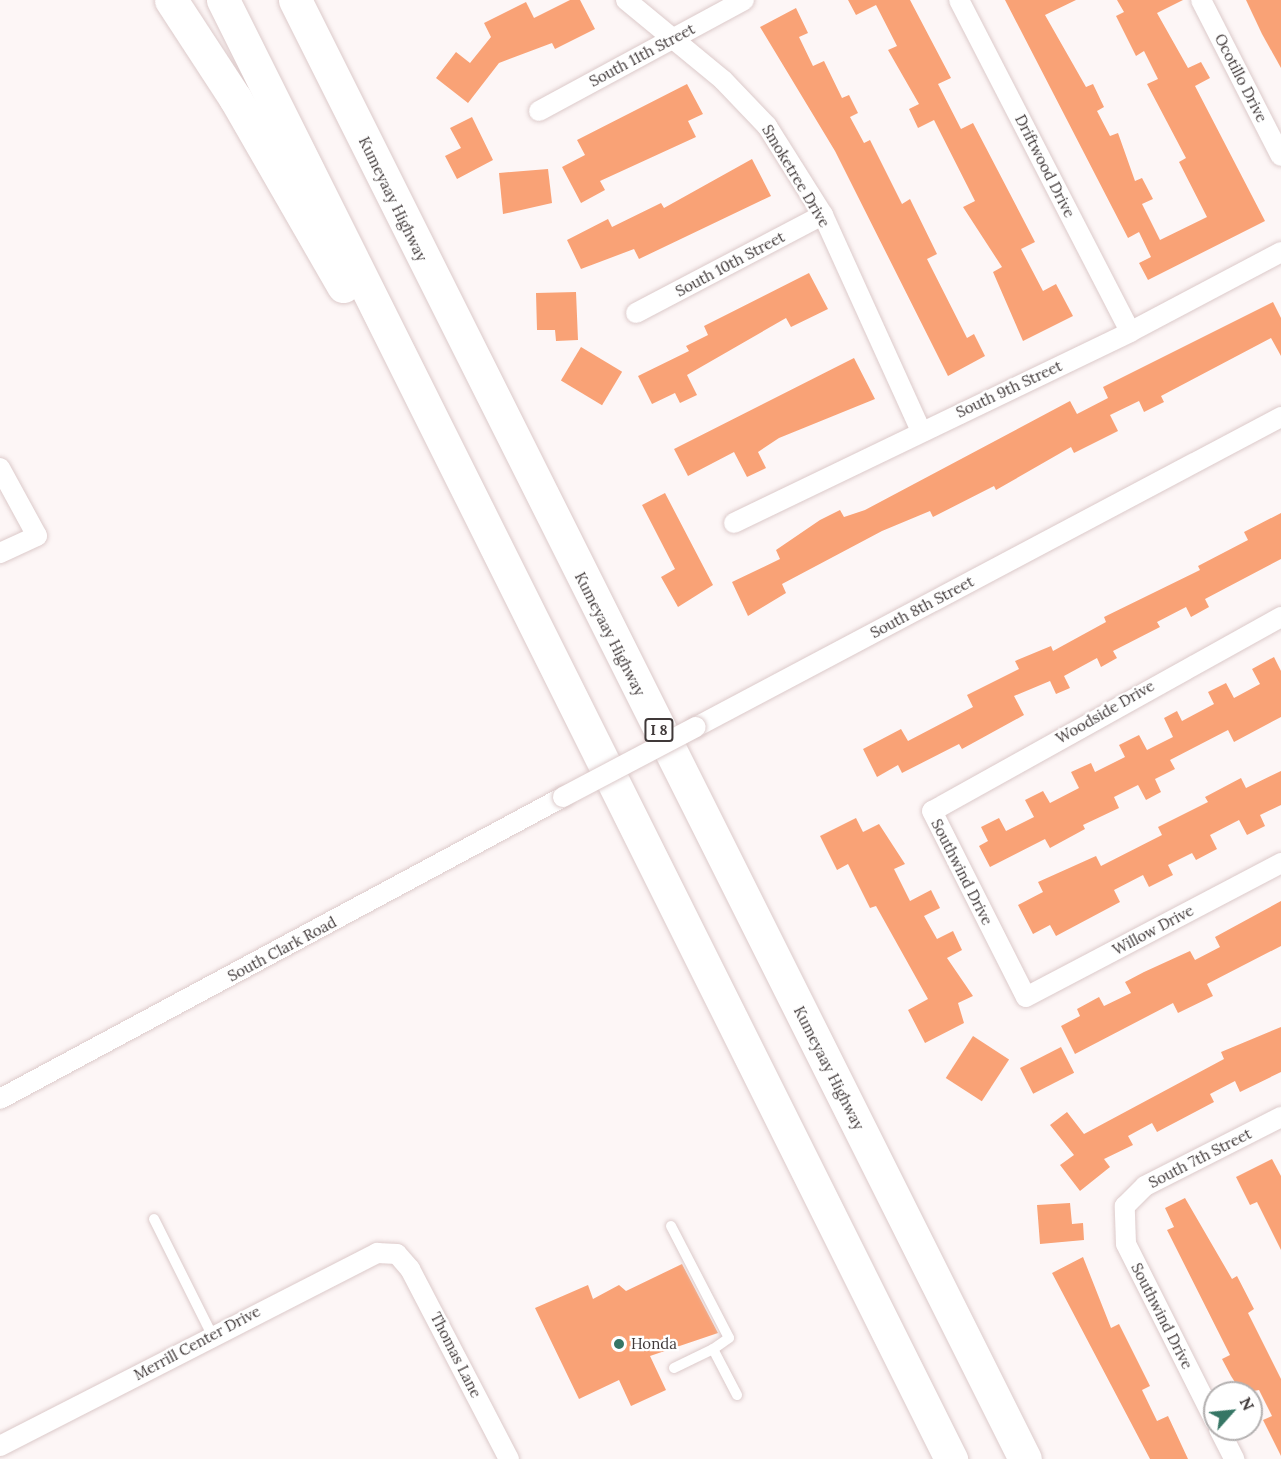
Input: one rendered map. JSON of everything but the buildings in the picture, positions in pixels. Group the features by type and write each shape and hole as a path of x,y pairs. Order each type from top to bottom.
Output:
{"highway":[{"path":"171,0 328,259 429,450 475,502"},
{"path":"223,0 951,1459"},
{"name":"Kumeyaay Highway","path":"295,0 1025,1459"}],"street":[{"name":"Smoketree Drive","path":"626,0 674,38 751,106 823,215 921,431"},
{"name":"South 11th Street","path":"539,111 744,0"},
{"name":"Driftwood Drive","path":"959,0 1130,332"},
{"name":"Ocotillo Drive","path":"1201,0 1281,156"},
{"name":"South 10th Street","path":"636,313 823,215"},
{"name":"South 9th Street","path":"734,523 1130,332 1281,252"},
{"name":"South 8th Street","path":"563,797 1281,417"},
{"path":"0,468 37,536 0,553"},
{"name":"Woodside Drive","path":"932,811 1281,616"},
{"name":"South Clark Road","path":"0,1099 563,797"},
{"name":"Southwind Drive","path":"932,811 1026,997"},
{"name":"Willow Drive","path":"1026,997 1281,863"},
{"name":"South 7th Street","path":"1125,1206 1145,1186 1281,1117"},
{"name":"Southwind Drive","path":"1125,1206 1126,1244 1203,1397"},
{"name":"Merrill Center Drive","path":"0,1446 355,1260 397,1254"},
{"name":"Thomas Lane","path":"397,1254 424,1293 509,1459"},
{"path":"1225,1441 1234,1459"}],"lane":[{"path":"154,1219 212,1335"},
{"path":"671,1226 729,1338 713,1349 674,1368"},
{"path":"713,1349 737,1395"}],"place":[{"name":"Honda","path":"619,1344"}]}
